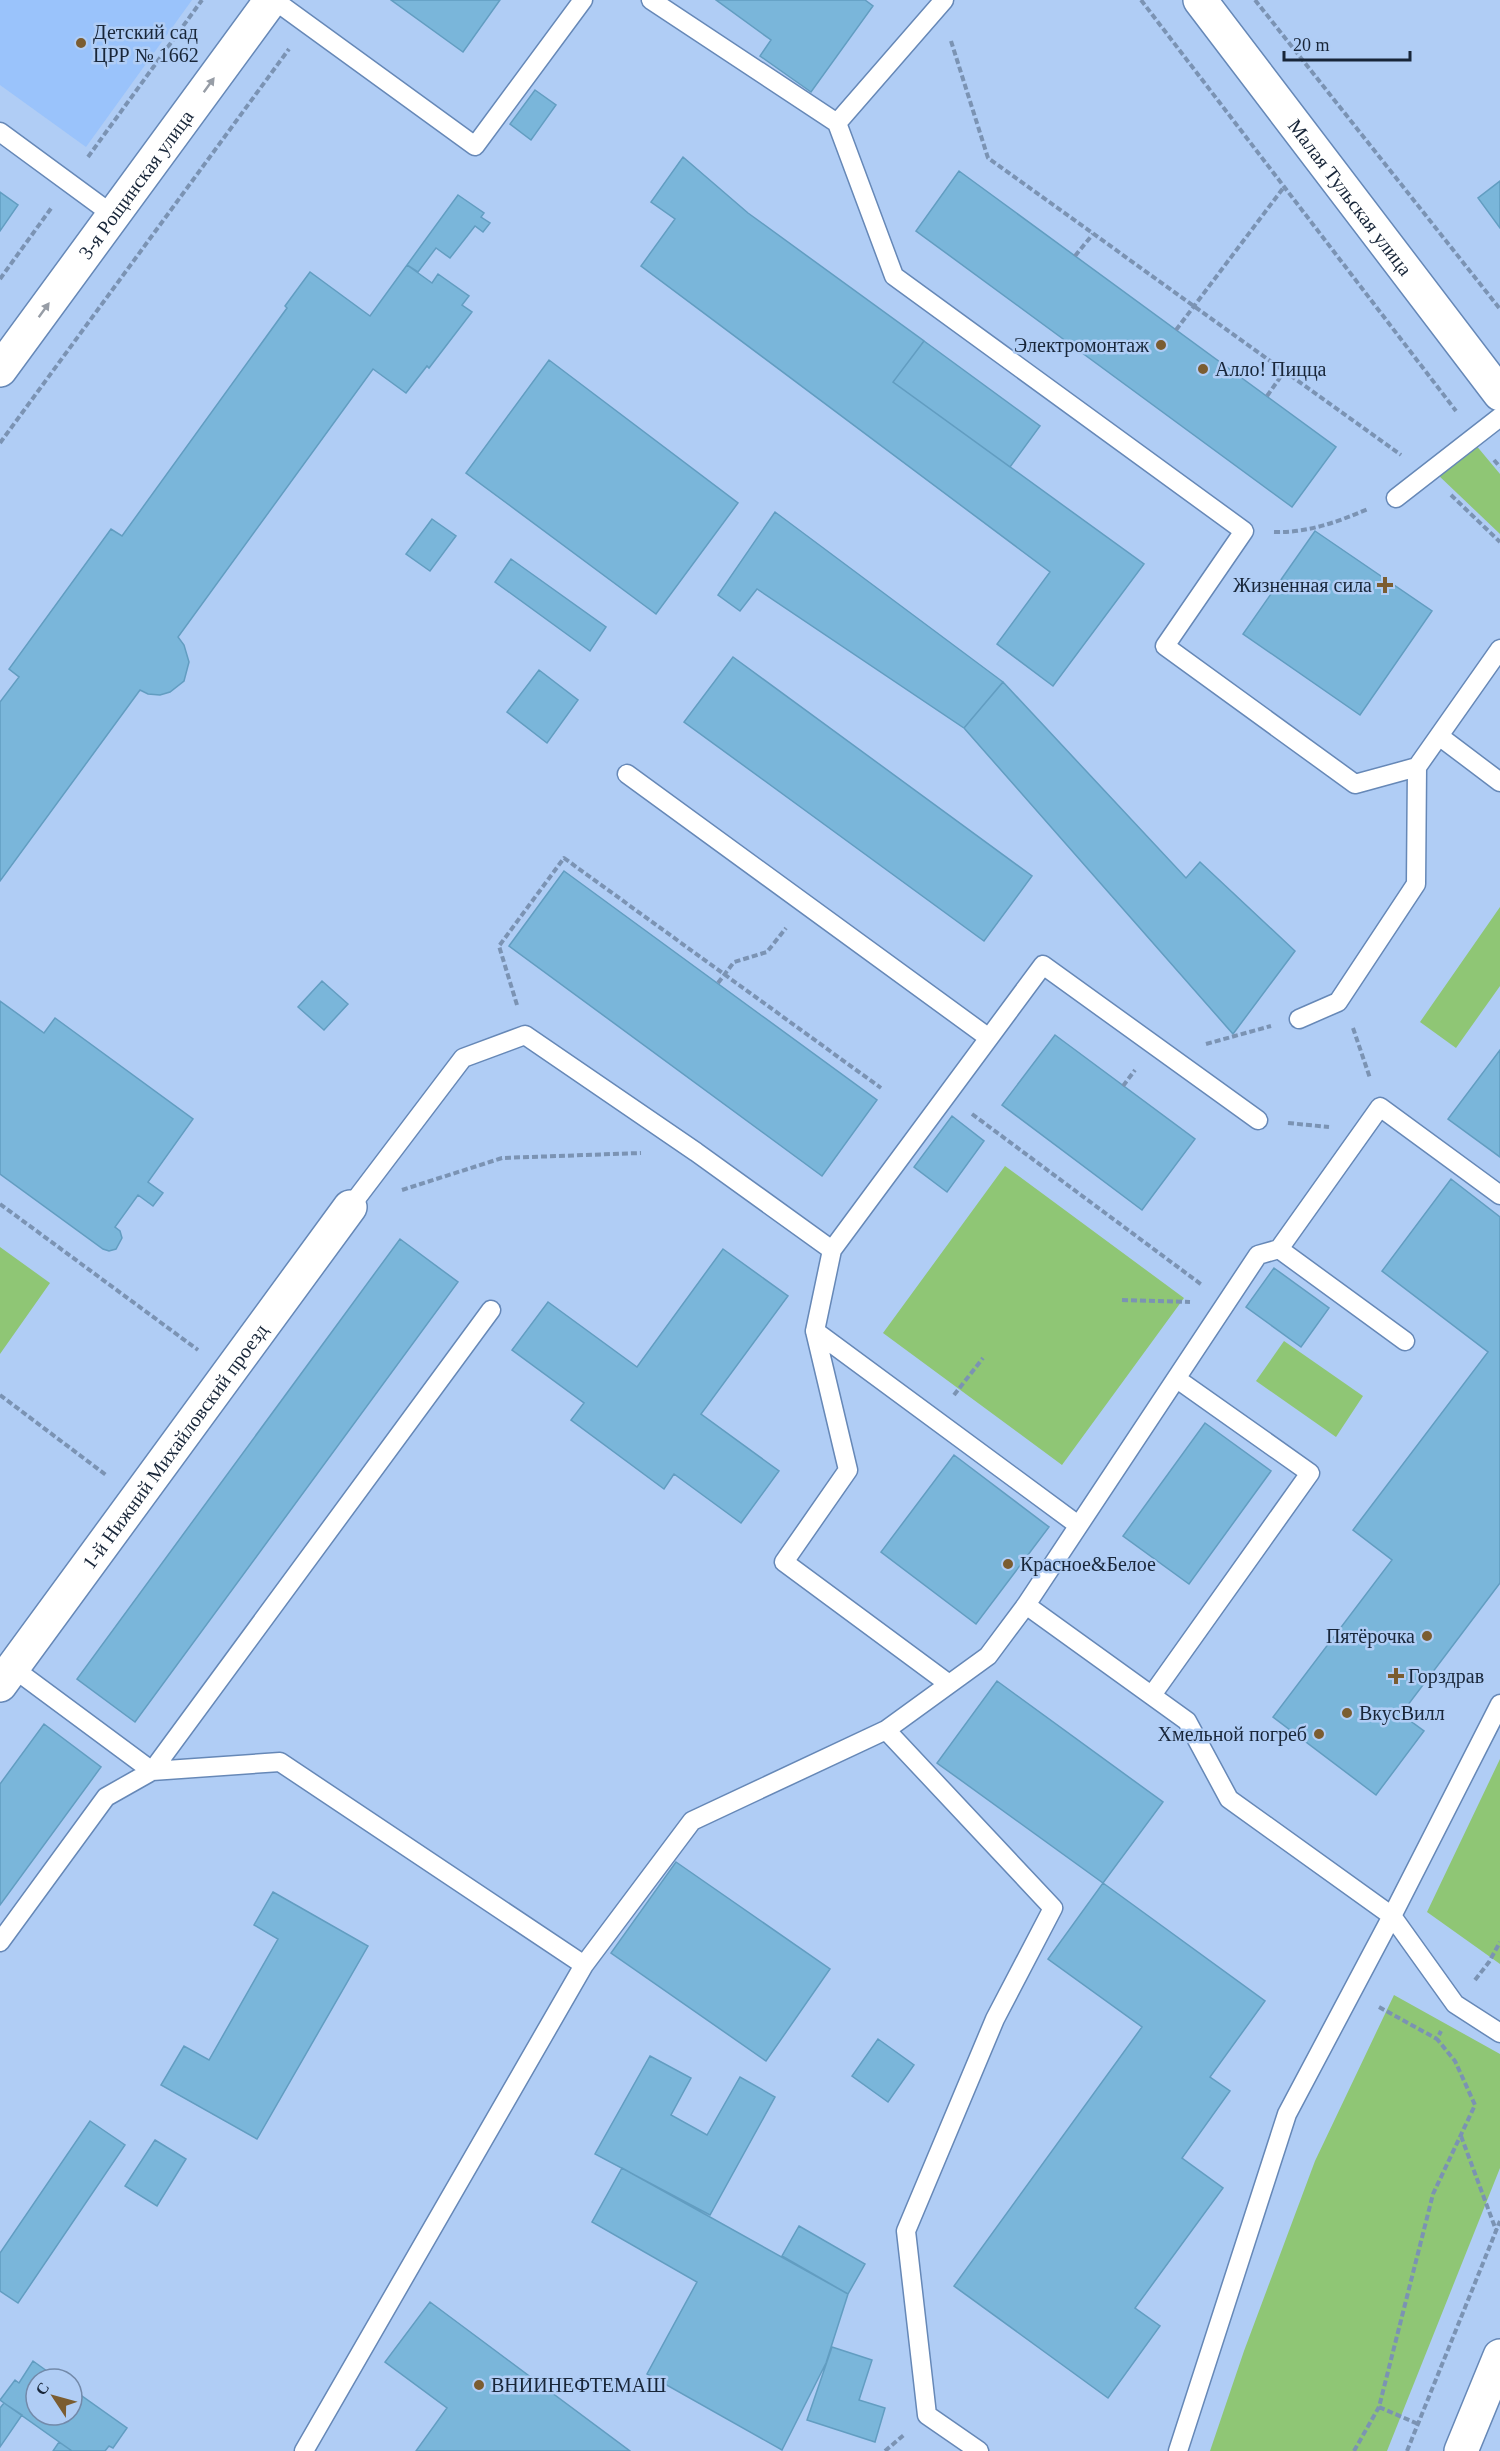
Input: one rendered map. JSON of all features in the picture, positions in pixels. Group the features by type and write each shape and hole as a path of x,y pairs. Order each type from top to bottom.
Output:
{"street":[{"name":"3-я Рощинская улица","path":"3,359 272,0"},
{"name":"Малая Тульская улица","path":"1200,0 1500,394"},
{"name":"1-й Нижний Михайловский проезд","path":"6,1677 350,1207"},
{"path":"1461,2451 1500,2356"}],"lane":[{"path":"272,0 476,146 583,0"},
{"path":"651,0 837,123 894,276 1244,531 1165,646 1355,784 1417,768"},
{"path":"837,123 942,3"},
{"path":"0,132 113,215"},
{"path":"1396,498 1500,417"},
{"path":"1299,1018 1338,1002 1416,884 1417,768 1500,649"},
{"path":"1439,736 1500,782"},
{"path":"627,774 989,1038"},
{"path":"949,1684 784,1562 848,1470 815,1331 832,1250 1043,965 1258,1120"},
{"path":"350,1207 463,1058 525,1035 696,1152 832,1250"},
{"path":"304,2451 584,1965 692,1821 886,1730 988,1656 1026,1605 1258,1255 1279,1249 1380,1107 1500,1195"},
{"path":"1279,1249 1405,1341"},
{"path":"0,1942 106,1797 152,1771 491,1310"},
{"path":"815,1331 1078,1525"},
{"path":"1152,1695 1310,1473 1177,1379"},
{"path":"1026,1605 1187,1721 1229,1799 1392,1916 1455,2004 1500,2032"},
{"path":"6,1677 152,1771 280,1762 584,1965"},
{"path":"1178,2451 1287,2114 1392,1916 1500,1704"},
{"path":"886,1730 1053,1908 995,2019 906,2231 927,2415 979,2451"}],"path":[{"path":"0,279 202,0"},
{"path":"1141,0 1500,467"},
{"path":"1255,0 1500,309"},
{"path":"942,3 988,158 1312,392"},
{"path":"0,443 307,24"},
{"path":"1176,330 1284,187"},
{"path":"1075,256 1093,234"},
{"path":"1267,396 1284,372"},
{"path":"1244,531 1292,533 1313,529 1335,523 1396,498"},
{"path":"525,1035 500,946 564,858 881,1088"},
{"path":"718,983 734,962 767,952 804,903"},
{"path":"1168,1055 1299,1018"},
{"path":"947,1095 1227,1304"},
{"path":"1258,1120 1363,1131"},
{"path":"350,1207 502,1158 696,1152"},
{"path":"0,1204 230,1373"},
{"path":"1122,1300 1227,1304"},
{"path":"935,1419 983,1358"},
{"path":"0,1395 138,1498"},
{"path":"1437,2039 1455,2004 1489,1962 1500,1942"},
{"path":"1352,1992 1437,2039 1455,2061 1475,2105 1433,2194 1379,2407 1354,2451"},
{"path":"1461,2136 1496,2230"},
{"path":"1407,2451 1500,2222"},
{"path":"1379,2407 1418,2424"}],"shaded area":[{"name":"Детский сад ЦРР № 1662","path":"0,0 192,0 86,147 0,85"}],"green space":[{"path":"1475,444 1500,474 1500,534 1437,474"},
{"path":"1500,907 1500,986 1456,1048 1420,1022"},
{"path":"1005,1166 1184,1298 1062,1465 883,1333"},
{"path":"0,1247 50,1283 0,1354"},
{"path":"1284,1341 1363,1396 1336,1437 1256,1381"},
{"path":"1500,1759 1500,1964 1427,1912"},
{"path":"1394,1995 1500,2054 1500,2168 1387,2451 1210,2451 1244,2351 1315,2161"}],"building":[{"path":"391,0 500,0 463,52"},
{"path":"716,0 865,0 873,6 811,92 760,56 771,40"},
{"path":"535,90 556,105 531,140 510,124"},
{"path":"683,157 748,213 924,341 893,382 1144,564 1053,686 997,644 1050,572 641,266 675,219 651,202"},
{"path":"959,171 1336,447 1292,507 916,231"},
{"path":"1500,181 1500,228 1478,198"},
{"path":"0,192 18,205 0,231"},
{"path":"458,195 484,213 481,217 490,223 483,232 475,226 450,258 436,248 418,272 407,265"},
{"path":"407,265 432,283 438,274 469,296 462,305 472,312 429,368 427,366 406,393 373,369 178,637 184,645 189,662 184,681 170,692 160,695 148,694 140,690 0,881 0,702 19,677 9,669 111,529 122,536 287,308 285,306 310,272 370,316"},
{"path":"924,341 1040,426 1010,467 893,382"},
{"path":"549,360 738,503 656,614 466,473"},
{"path":"775,512 1003,682 964,728 757,589 740,611 718,595"},
{"path":"432,519 456,536 430,571 406,554"},
{"path":"1315,531 1432,611 1360,715 1243,634"},
{"path":"511,559 606,627 590,651 495,582"},
{"path":"733,657 1032,876 984,941 684,722"},
{"path":"539,670 578,700 547,743 507,712"},
{"path":"1003,682 1186,878 1200,862 1295,951 1233,1034 964,728"},
{"path":"564,871 877,1100 822,1176 509,946"},
{"path":"322,981 348,1004 324,1030 298,1007"},
{"path":"0,1001 44,1033 55,1018 193,1119 148,1182 163,1193 153,1206 138,1195 115,1227 120,1231 122,1238 116,1249 109,1251 103,1249 0,1174"},
{"path":"1055,1035 1195,1139 1142,1210 1002,1105"},
{"path":"1500,1050 1500,1157 1448,1119"},
{"path":"952,1116 984,1141 947,1192 914,1167"},
{"path":"1451,1179 1500,1217 1500,1583 1401,1714 1424,1731 1376,1795 1273,1717 1392,1560 1353,1530 1488,1352 1382,1271"},
{"path":"400,1239 458,1282 135,1722 77,1679"},
{"path":"723,1249 788,1296 701,1414 779,1471 741,1523 674,1474 664,1489 571,1420 584,1403 512,1350 548,1302 637,1367"},
{"path":"1274,1268 1329,1308 1301,1347 1246,1307"},
{"path":"1205,1423 1271,1471 1189,1584 1123,1536"},
{"path":"954,1455 1049,1527 976,1624 881,1552"},
{"path":"997,1681 1163,1802 1103,1883 937,1763"},
{"path":"44,1724 101,1767 0,1905 0,1784"},
{"path":"676,1862 830,1969 766,2061 611,1953"},
{"path":"1103,1883 1265,2001 1210,2077 1230,2091 1182,2158 1223,2188 1135,2308 1160,2326 1108,2398 954,2286 1142,2027 1048,1959"},
{"path":"273,1892 368,1946 257,2139 161,2085 184,2046 209,2060 278,1939 254,1925"},
{"path":"878,2039 914,2065 888,2102 852,2076"},
{"path":"650,2056 691,2078 671,2115 707,2135 740,2077 775,2097 710,2215 595,2154"},
{"path":"90,2121 125,2145 18,2303 0,2291 0,2253"},
{"path":"155,2140 186,2159 157,2206 125,2186"},
{"path":"622,2168 848,2294 826,2363 782,2450 647,2374 697,2282 592,2222"},
{"path":"799,2226 865,2264 848,2294 782,2256"},
{"name":"ВНИИНЕФТЕМАШ","path":"430,2302 630,2451 416,2451 447,2408 385,2362"},
{"path":"832,2347 872,2360 859,2400 885,2408 875,2442 807,2420"},
{"path":"33,2361 41,2367 29,2367"},
{"path":"24,2375 24,2417 0,2400 15,2380 19,2383"},
{"path":"84,2398 127,2428 113,2448 109,2446 105,2451 72,2451 38,2427 84,2427"},
{"path":"4,2403 22,2415 0,2447 0,2408"},
{"path":"59,2442 72,2451 53,2451"}],"place":[{"name":"Детский сад ЦРР № 1662","path":"81,43"},
{"name":"Электромонтаж","path":"1161,345"},
{"name":"Алло! Пицца","path":"1203,369"},
{"name":"Жизненная сила","path":"1385,585"},
{"name":"Красное&Белое","path":"1008,1564"},
{"name":"Пятёрочка","path":"1427,1636"},
{"name":"Горздрав","path":"1396,1676"},
{"name":"ВкусВилл","path":"1347,1713"},
{"name":"Хмельной погреб","path":"1319,1734"},
{"name":"ВНИИНЕФТЕМАШ","path":"479,2385"}]}
